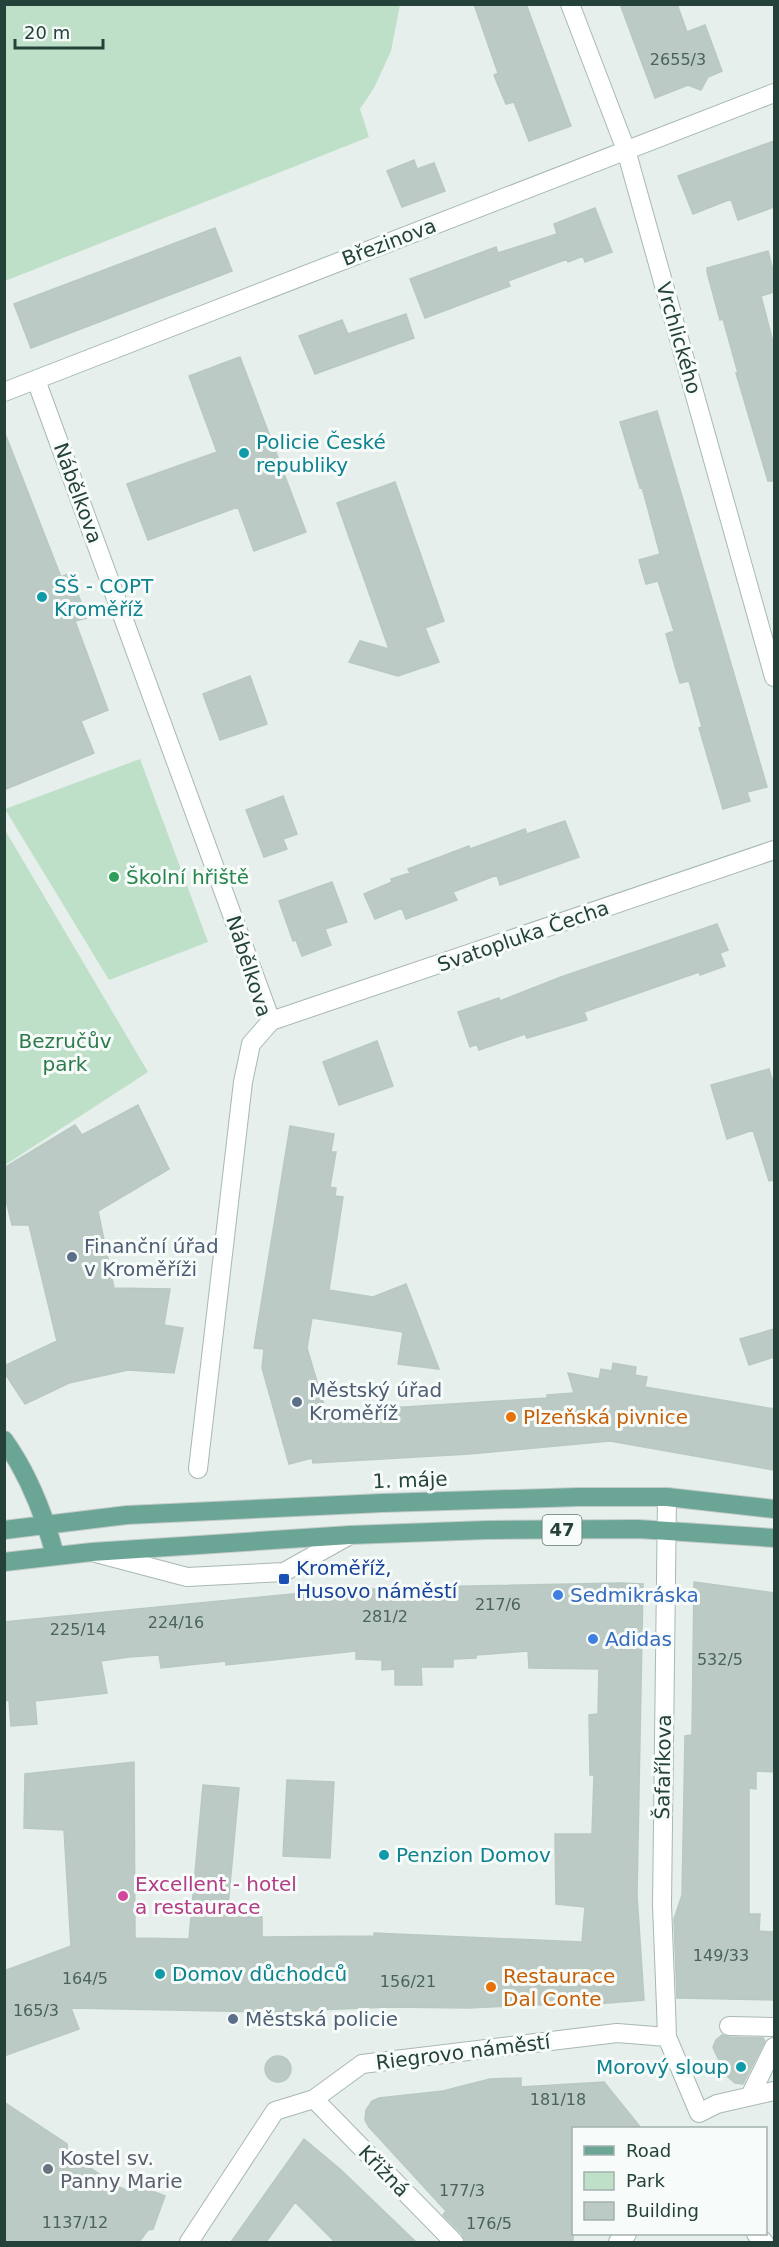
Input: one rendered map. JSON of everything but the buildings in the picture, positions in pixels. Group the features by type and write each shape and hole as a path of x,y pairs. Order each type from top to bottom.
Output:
{"main road":[{"path":"4,1440 18,1459 31,1484 56,1555"},
{"name":"1. máje","path":"47,1525 127,1515 382,1503 578,1497 668,1497 774,1509"},
{"name":"47","path":"4,1530 47,1525"},
{"name":"47","path":"4,1562 92,1552 350,1535 487,1530 667,1531 774,1538"}],"street":[{"name":"Vrchlického","path":"570,4 626,150 774,677"},
{"name":"Březinova","path":"4,392 774,93"},
{"name":"Nábělkova","path":"36,380 271,1021 250,1044 243,1082 198,1469"},
{"name":"Svatopluka Čecha","path":"271,1021 774,850"},
{"name":"Šafaříkova","path":"668,1497 662,1905 668,2037"},
{"path":"92,1552 187,1577 285,1572 350,1535"},
{"path":"729,2026 774,2027"},
{"name":"Riegrovo náměstí","path":"189,2242 274,2111 314,2099 362,2064 617,2033 668,2037"},
{"path":"668,2037 699,2121 717,2104 774,2091"},
{"path":"750,2096 774,2047"},
{"name":"Křižná","path":"314,2099 454,2242"}],"green space":[{"path":"4,5 400,5 391,51 374,88 360,109 369,137 5,281"},
{"name":"Školní hřiště","path":"140,759 208,942 109,980 5,809"},
{"name":"Bezručův park","path":"5,830 148,1072 4,1165"}],"place":[{"name":"Policie České republiky","path":"244,453"},
{"name":"SŠ - COPT Kroměříž","path":"42,597"},
{"name":"Školní hřiště","path":"114,877"},
{"name":"Finanční úřad v Kroměříži","path":"72,1257"},
{"name":"Městský úřad Kroměříž","path":"297,1402"},
{"name":"Plzeňská pivnice","path":"511,1417"},
{"name":"Kroměříž, Husovo náměstí","path":"284,1579"},
{"name":"Sedmikráska","path":"558,1595"},
{"name":"Adidas","path":"593,1639"},
{"name":"Penzion Domov","path":"384,1855"},
{"name":"Excellent - hotel a restaurace","path":"123,1896"},
{"name":"Domov důchodců","path":"160,1974"},
{"name":"Restaurace Dal Conte","path":"491,1987"},
{"name":"Městská policie","path":"233,2019"},
{"name":"Morový sloup","path":"741,2067"},
{"name":"Kostel sv. Panny Marie","path":"48,2169"}]}
